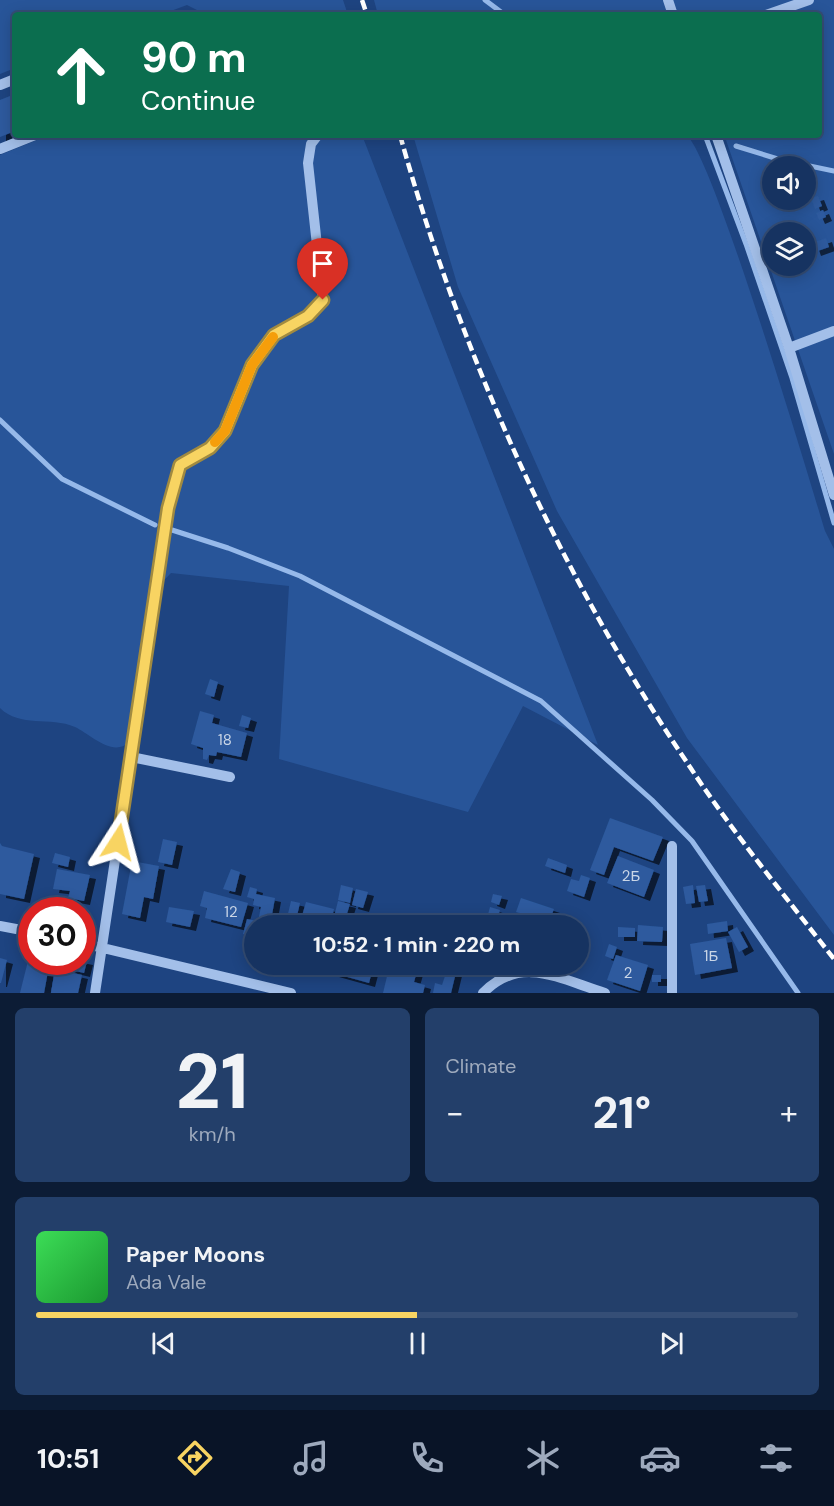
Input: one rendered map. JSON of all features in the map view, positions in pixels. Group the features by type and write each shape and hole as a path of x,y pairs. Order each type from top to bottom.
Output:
{"street":[{"path":"775,12 809,0"},
{"path":"0,149 28,138"},
{"path":"95,993 168,508 180,465 210,448 225,431 252,365 274,335 308,316 323,300 308,163 311,144 316,138"},
{"path":"717,138 789,348 834,495"},
{"path":"789,348 834,331"},
{"path":"131,757 230,777"},
{"path":"672,846 672,993"},
{"path":"0,926 18,929"},
{"path":"96,946 291,993"},
{"path":"483,993 503,976 531,970 605,993"}],"shaded area":[{"path":"0,0 343,0 347,12 201,12 187,5 168,12 12,12 12,69 0,74"},
{"path":"374,0 834,0 834,454 773,276 816,276 816,222 762,222 762,245 726,140 722,138 822,138 822,12 377,12"},
{"path":"42,138 363,138 598,745 523,706 468,812 279,759 289,586 171,573 149,596 129,742 123,746 109,746 75,727 56,722 17,718 0,708 0,155"},
{"path":"414,138 688,138 699,154 737,253 825,531 834,549 834,935 687,738 557,511 458,287"}],"building":[{"path":"12,95 12,132 0,137 0,100"},
{"path":"818,196 822,206 816,209 816,197"},
{"path":"823,210 826,217 819,220 816,213"},
{"path":"826,238 829,247 816,252 816,242"},
{"path":"210,679 218,682 214,697 205,694"},
{"path":"200,711 214,715 212,723 247,733 241,757 217,752 216,756 209,755 207,760 203,759 203,748 191,744"},
{"path":"242,715 251,718 248,728 239,726"},
{"path":"610,818 663,837 653,861 614,847 604,875 590,870"},
{"path":"163,839 177,842 172,865 158,862"},
{"path":"0,843 2,846 34,854 24,897 0,894"},
{"path":"55,853 70,857 68,867 52,863"},
{"path":"618,856 654,870 644,897 607,883"},
{"path":"548,858 567,865 565,873 545,866"},
{"path":"132,861 159,866 153,899 144,897 140,918 122,914"},
{"path":"57,869 90,875 85,897 68,897 70,891 53,889"},
{"path":"231,869 240,872 235,892 223,889"},
{"path":"581,875 590,878 584,897 567,891 571,879 579,881"},
{"path":"341,885 353,888 350,903 338,900"},
{"path":"693,885 695,903 686,904 683,887"},
{"path":"705,885 708,901 699,902 696,886"},
{"path":"250,887 257,889 256,894 275,898 272,915 259,915 261,907 253,905 254,899 247,897"},
{"path":"356,889 368,892 363,908 352,905"},
{"path":"204,891 248,903 241,927 205,918 207,908 200,906"},
{"path":"493,894 502,896 499,905 491,902"},
{"path":"521,898 554,909 552,915 526,915 516,912"},
{"path":"291,901 300,903 297,915 288,915"},
{"path":"338,901 350,904 347,915 334,915"},
{"path":"306,902 334,909 333,915 302,915"},
{"path":"169,907 194,911 190,927 166,922"},
{"path":"490,907 500,910 498,915 488,915"},
{"path":"727,921 728,931 708,934 707,924"},
{"path":"638,925 663,927 662,942 637,941"},
{"path":"618,927 635,928 635,937 618,937"},
{"path":"737,927 748,947 739,952 728,932"},
{"path":"726,938 732,968 695,975 690,944"},
{"path":"609,944 617,947 613,959 605,956"},
{"path":"616,955 648,965 640,991 607,980"},
{"path":"0,958 7,960 1,983 0,983"},
{"path":"24,975 47,975 44,993 20,993"},
{"path":"54,975 82,975 78,993 51,993"},
{"path":"340,975 371,975 369,983"},
{"path":"387,975 416,975 414,982 425,985 423,993 383,993"},
{"path":"445,975 455,975 451,993 433,993 435,983 442,985"},
{"path":"652,975 661,975 661,982 652,982"}],"waterway":[{"path":"485,0 501,12"},
{"path":"706,138 746,244 792,378 834,523"},
{"path":"736,146 781,160 834,171"},
{"path":"0,420 62,479 155,525"},
{"path":"172,530 228,548 300,576 541,701 652,800 692,841 798,993"}],"railway":[{"path":"362,0 366,12"},
{"path":"401,138 453,301 520,463 557,541 643,694 690,767 742,841 834,959"}],"slow traffic":[{"path":"215,442 225,431 252,365 273,337"}],"route":[{"path":"118,842 168,508 180,465 210,448 225,431 252,365 274,335 308,316 323,300"}]}
